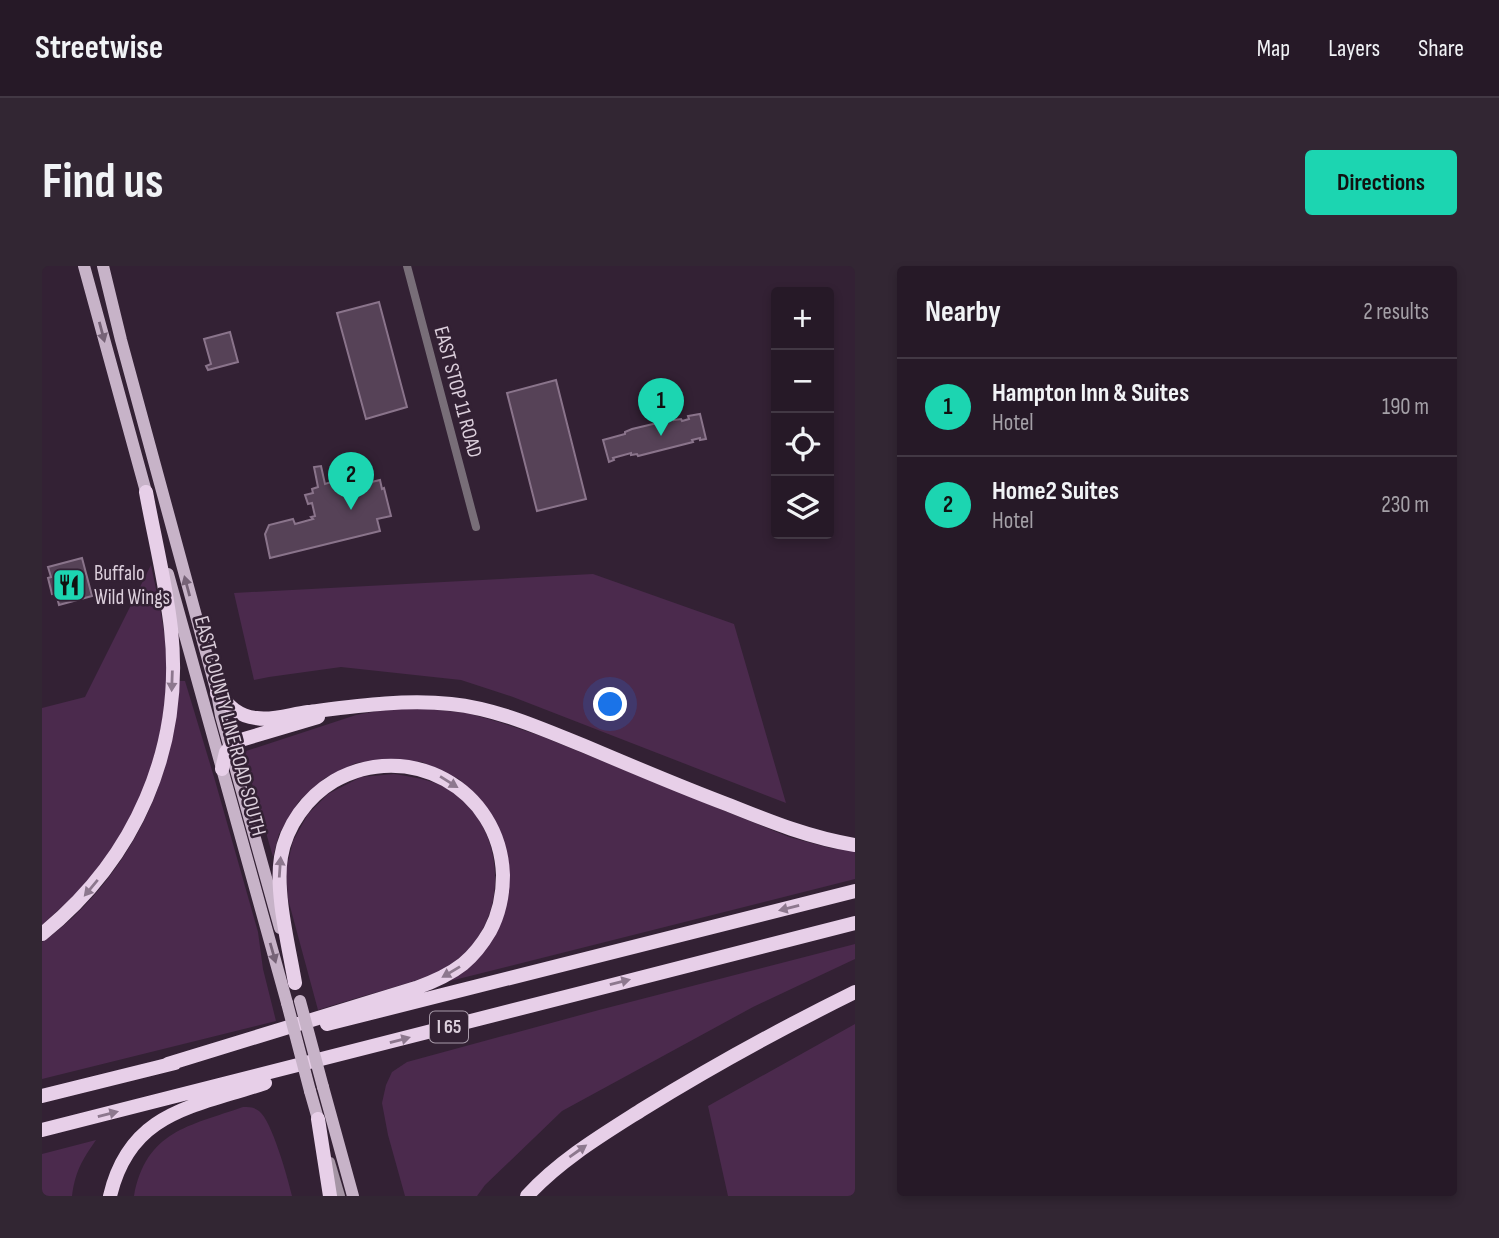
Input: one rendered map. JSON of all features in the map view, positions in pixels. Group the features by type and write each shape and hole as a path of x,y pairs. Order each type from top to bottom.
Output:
{"highway":[{"path":"42,934 85,894 124,844 145,805 160,764 169,720 172,686 171,629 146,492"},
{"path":"217,694 240,714 256,718 403,702 464,705 492,711 527,722 781,826 815,837 855,845"},
{"path":"222,769 223,760 234,742 349,707"},
{"path":"168,1064 423,985 463,964 481,945 495,922 503,881 502,859 495,837 485,817 470,798 439,776 415,768 391,765 350,773 328,785 309,801 288,832 279,869 280,895 295,983"},
{"name":"I 65","path":"42,1096 855,891"},
{"name":"I 65","path":"42,1130 855,923"},
{"path":"527,1196 566,1159 644,1108 855,992"},
{"path":"110,1196 115,1177 125,1157 140,1137 160,1120 208,1101 369,1048"},
{"path":"318,1119 330,1196"}],"main road":[{"name":"EAST COUNTY LINE ROAD SOUTH","path":"84,266 222,769 293,1002 323,1087 353,1196"},
{"name":"EAST COUNTY LINE ROAD SOUTH","path":"103,266 229,747 295,983 293,1002 310,1091 340,1196"}],"street":[{"name":"EAST STOP 11 ROAD","path":"407,266 476,527"}],"shaded area":[{"path":"151,565 164,630 166,669 161,730 153,760 131,818 116,844 85,884 42,925 42,708 85,697"},
{"path":"593,574 734,624 786,803 513,697 461,680 341,667 254,680 234,593"},
{"path":"178,681 185,681 214,777 258,932 263,969 276,1021 42,1079 42,942 81,910 99,890 143,823 165,764 173,729"},
{"path":"419,708 467,713 499,722 541,736 789,837 830,848 855,851 855,879 450,981 477,959 509,870 507,851 495,822 481,800 459,779 422,762 386,759 356,763 325,778 299,801 279,834 273,857 243,752 356,715"},
{"path":"394,774 427,780 446,788 466,803 481,823 490,845 495,870 494,894 488,918 476,940 459,958 433,974 318,1010 288,899 286,870 293,841 308,814 328,794 361,777"},
{"path":"855,944 855,959 753,1007 562,1111 485,1185 477,1196 405,1196 382,1103 392,1072 407,1062"},
{"path":"855,1024 855,1196 728,1196 708,1106"},
{"path":"243,1107 259,1111 269,1126 292,1196 134,1196 148,1157 160,1144 188,1126"},
{"path":"96,1140 80,1166 72,1196 42,1196 42,1154"}],"building":[{"path":"379,302 407,407 366,419 337,313"},
{"path":"230,332 238,362 208,370 206,366 211,364 204,339"},
{"path":"556,380 586,499 537,511 507,393"},
{"path":"700,414 706,439 692,440 693,442 638,456 631,453 613,458 614,460 609,462 603,440 625,434 632,429 674,419 682,421 689,419 688,416"},
{"path":"321,466 325,484 339,484 342,495 363,484 380,480 391,516 377,519 380,531 270,558 265,534 269,525 293,519 295,524 315,516 312,503 308,504 305,495 313,493 312,489 318,487 314,467"},
{"name":"Buffalo Wild Wings","path":"82,558 92,596 59,605 56,593 52,594 48,567"}],"place":[{"name":"Hampton Inn & Suites","path":"661,436"},
{"name":"Home2 Suites","path":"351,510"},
{"name":"Buffalo Wild Wings","path":"69,585"}]}
